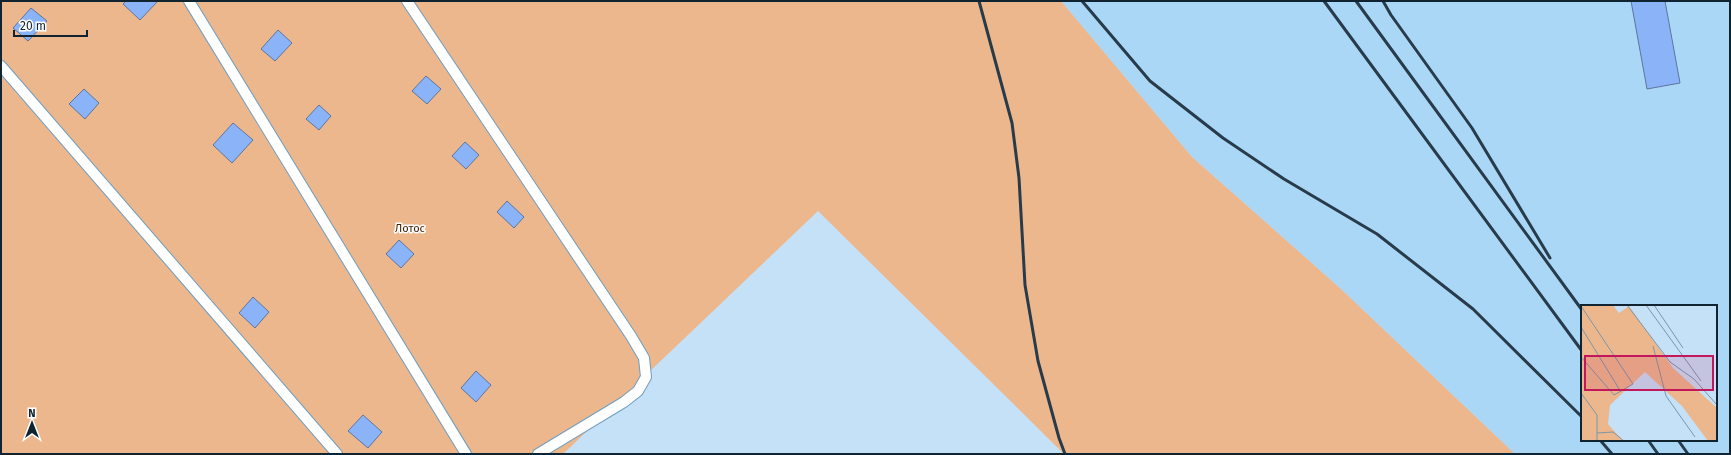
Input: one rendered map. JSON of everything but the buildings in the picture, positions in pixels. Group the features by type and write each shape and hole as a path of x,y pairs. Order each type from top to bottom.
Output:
{"lane":[{"path":"189,1 466,454"},
{"path":"407,1 631,336 644,358 646,377 638,391 624,402 538,454"},
{"path":"1,66 337,454"}],"shaded area":[{"path":"1061,1 1730,1 1730,454 1515,454 1341,289 1192,157"}],"green space":[{"name":"Лотос","path":"1,1 1061,1 1192,157 1341,289 1515,454 1064,454 818,211 563,454 1,454"}],"railway":[{"path":"979,1 1012,123 1019,178 1025,285 1038,361 1059,438 1065,454"},
{"path":"1082,1 1150,81 1223,138 1284,179 1377,234 1473,309 1581,416"},
{"path":"1324,1 1581,350"},
{"path":"1356,1 1581,309"},
{"path":"1383,1 1391,15 1472,128 1550,258"},
{"path":"1601,441 1612,454"},
{"path":"1649,441 1658,454"},
{"path":"1679,441 1688,454"}]}
